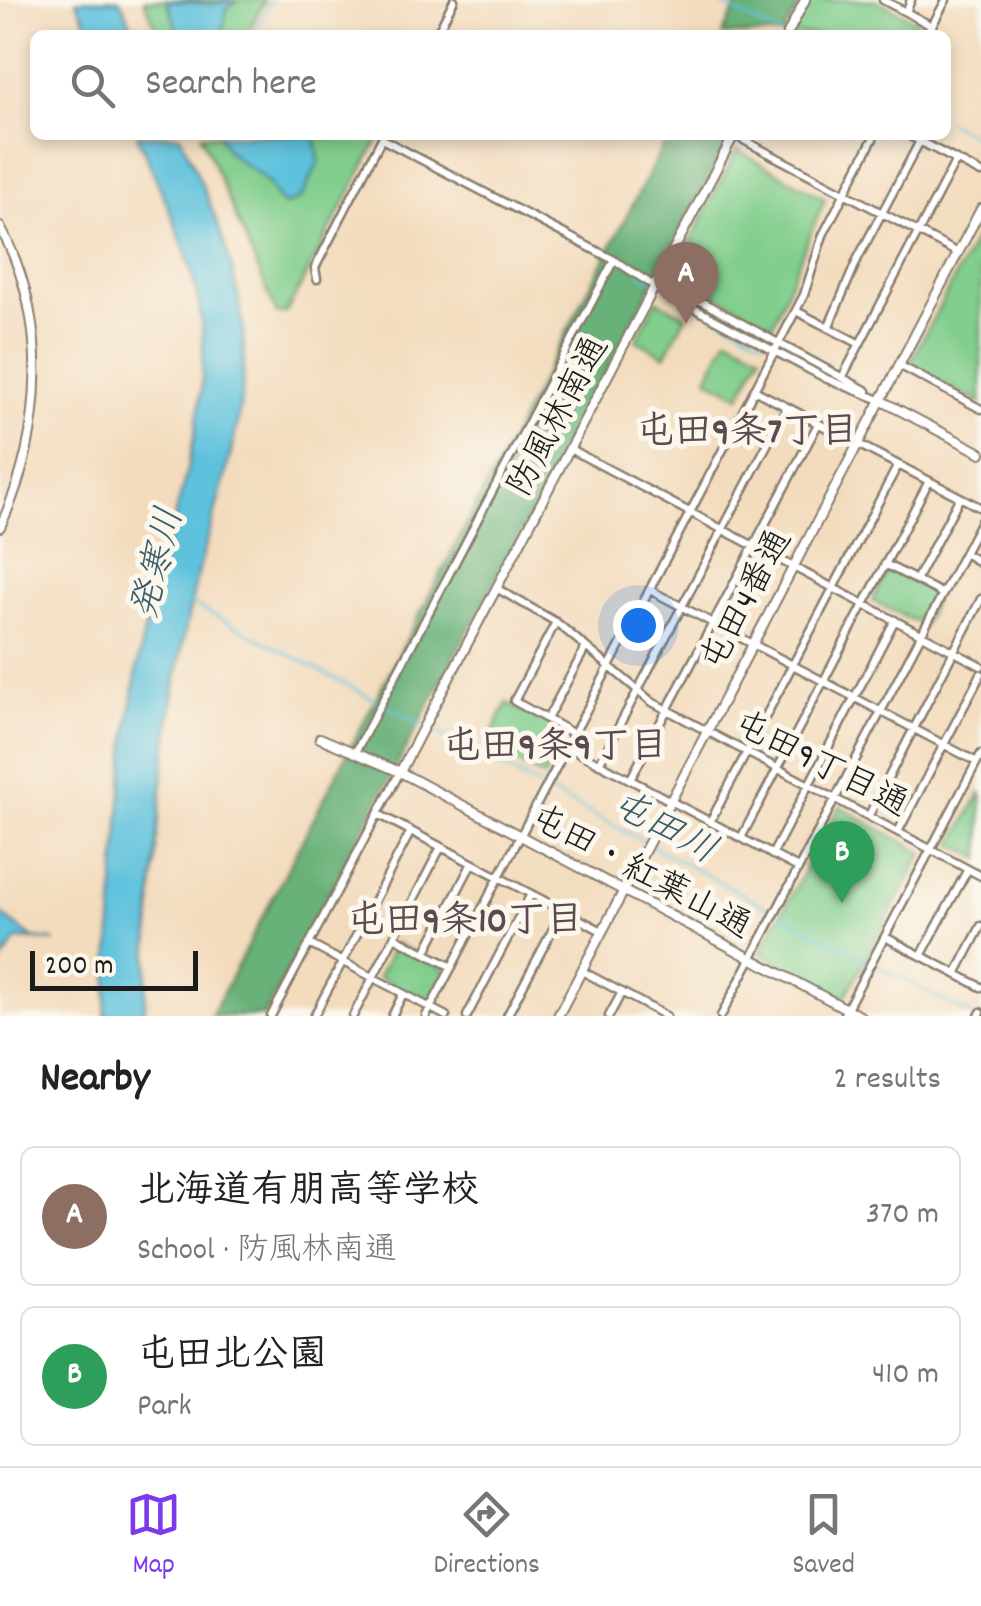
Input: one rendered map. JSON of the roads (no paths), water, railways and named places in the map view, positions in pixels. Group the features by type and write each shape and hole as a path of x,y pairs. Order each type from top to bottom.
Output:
{"street":[{"path":"439,30 454,0"},
{"path":"790,30 805,0"},
{"path":"883,0 932,26"},
{"path":"906,12 912,0"},
{"path":"930,30 946,0"},
{"path":"316,279 315,268 381,140"},
{"path":"389,140 656,283 665,293 981,453"},
{"name":"防風林南通","path":"400,772 731,140"},
{"path":"744,140 958,253"},
{"path":"428,1012 796,311 844,192 872,140"},
{"path":"828,328 920,141 981,173"},
{"path":"843,376 956,160"},
{"name":"屯田4番通","path":"558,1016 981,209"},
{"path":"0,227 22,280 36,367 24,467 0,527"},
{"path":"355,753 614,260"},
{"path":"656,283 669,284 780,341 880,400"},
{"path":"796,311 860,344"},
{"path":"898,365 981,409"},
{"path":"754,390 981,508"},
{"path":"600,764 787,407"},
{"path":"630,780 818,424"},
{"path":"570,449 981,666"},
{"path":"710,822 898,465"},
{"path":"741,838 928,481"},
{"path":"916,580 960,497"},
{"path":"721,1016 981,520"},
{"path":"964,554 981,562"},
{"path":"884,564 943,594"},
{"name":"屯田9丁目通","path":"496,588 556,622 637,693 981,876"},
{"path":"650,590 944,745 979,758 845,1012"},
{"path":"869,814 981,600"},
{"path":"772,854 895,620"},
{"path":"556,622 514,701 574,734"},
{"path":"547,719 586,647"},
{"path":"899,830 981,674"},
{"name":"屯田・紅葉山通","path":"320,738 400,772 845,1012 860,1016"},
{"path":"568,747 798,868"},
{"path":"274,1015 400,772"},
{"path":"378,814 602,931"},
{"path":"314,1016 412,831"},
{"path":"353,1016 441,847"},
{"path":"424,953 472,863"},
{"path":"921,956 968,869"},
{"path":"467,1016 531,894"},
{"path":"507,1016 563,910"},
{"path":"956,974 981,926"},
{"path":"394,937 452,967"},
{"path":"885,937 981,987"},
{"path":"309,944 403,994 428,1012 446,1016"},
{"path":"582,971 666,1016"},
{"path":"609,1016 622,992"},
{"path":"392,1016 403,994"},
{"path":"647,1016 652,1007"}],"water":[{"path":"76,0 120,0 134,30 90,30"},
{"path":"167,0 210,4 240,0 227,8 223,30 177,30"},
{"path":"139,140 182,140 199,178 225,244 237,290 244,345 243,377 234,441 192,597 174,692 144,1016 105,1016 121,799 137,669 183,487 201,395 203,349 199,305 173,218"},
{"path":"222,140 316,140 319,161 302,197 285,205 265,180 228,150"},
{"path":"0,913 33,938 56,941 17,939 0,964"}],"waterway":[{"path":"255,30 271,0"},
{"path":"713,0 771,30"},
{"path":"951,124 981,139"},
{"path":"640,273 652,280"},
{"path":"672,293 763,340"},
{"path":"798,357 822,372"},
{"name":"屯田川","path":"191,603 645,842"},
{"name":"屯田川","path":"652,846 772,910"},
{"name":"屯田川","path":"780,914 973,1016"}],"place":[{"name":"北海道有朋高等学校","path":"686,324"},
{"name":"屯田北公園","path":"842,903"}],"district":[{"name":"屯田9条7丁目","path":"747,429"},
{"name":"屯田9条9丁目","path":"555,744"},
{"name":"屯田9条10丁目","path":"465,918"}],"water label":[{"name":"発寒川","path":"155,563"}]}
